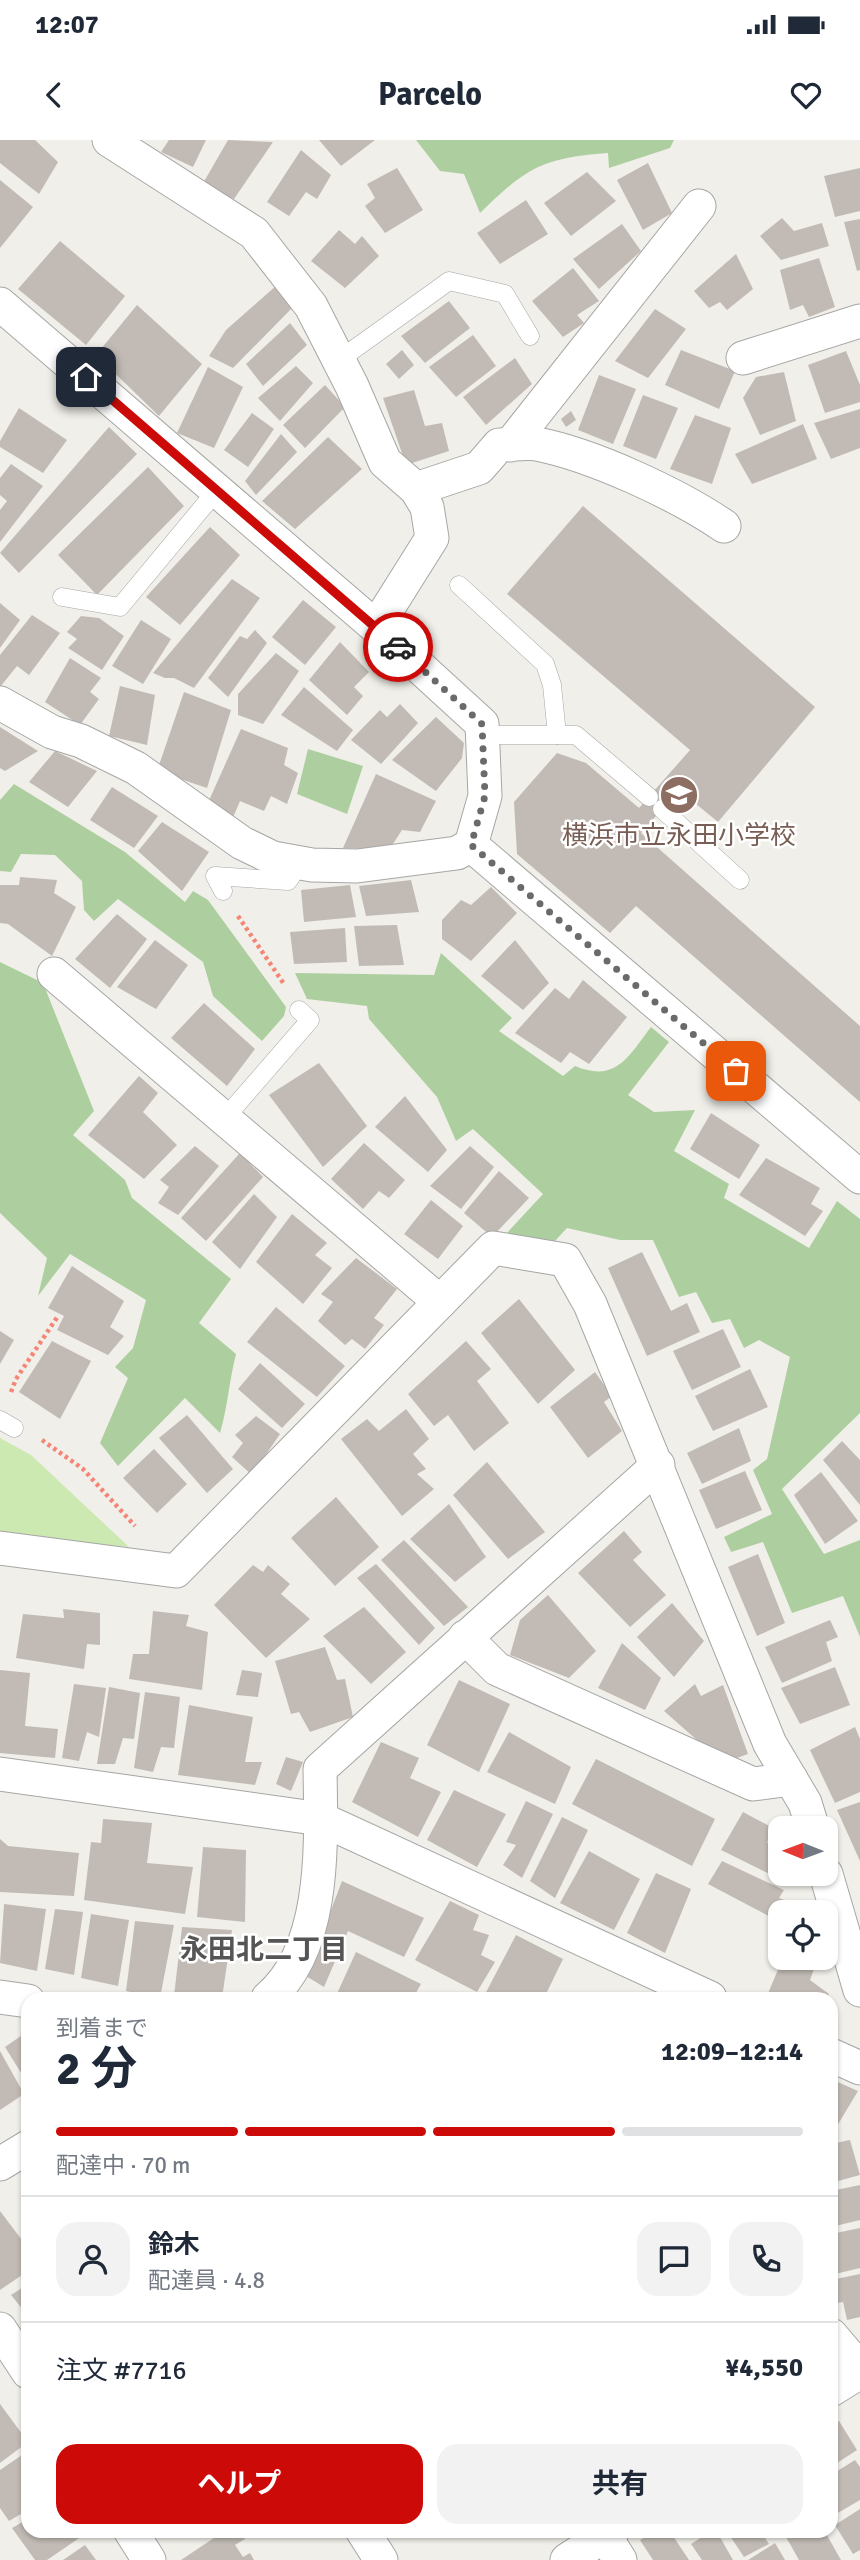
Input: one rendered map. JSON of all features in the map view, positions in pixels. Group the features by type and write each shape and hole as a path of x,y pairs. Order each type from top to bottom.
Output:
{"street":[{"path":"109,140 254,233 310,306 339,360 385,462 416,489 427,507 432,538 376,627"},
{"path":"510,444 699,206"},
{"path":"0,304 376,627 482,724 485,796 471,845 457,853 357,866 300,863 273,858 242,843 136,768 81,741 52,732 0,703"},
{"path":"743,358 859,324"},
{"path":"416,489 479,468 499,445 535,443 610,468 694,506 724,526"},
{"path":"471,845 860,1177"},
{"path":"54,974 440,1302"},
{"path":"0,1548 176,1571 494,1248 565,1260 590,1304 770,1744 805,1803 809,1816"},
{"path":"275,1992 284,1984 306,1936 321,1863 320,1769 658,1465"},
{"path":"465,1637 497,1669 753,1784 791,1779"},
{"path":"0,1774 321,1819 697,1992"},
{"path":"830,1886 860,1990"},
{"path":"0,1997 21,2000"},
{"path":"838,2057 860,2068"},
{"path":"0,2164 21,2151"},
{"path":"0,2329 21,2361"},
{"path":"838,2344 860,2371 838,2385"},
{"path":"135,2538 149,2560"},
{"path":"367,2538 381,2560"},
{"path":"567,2560 612,2542"}],"lane":[{"path":"339,360 449,281 505,294 530,336"},
{"path":"62,597 120,607 217,490"},
{"path":"459,585 545,664 552,685 557,735"},
{"path":"482,735 576,735 740,880"},
{"path":"223,891 215,876 288,881 300,863"},
{"path":"224,1119 310,1020 299,1010"}],"path":[{"path":"239,917 269,960"},
{"path":"58,1316 16,1379 6,1417 82,1469 138,1530"}],"green space":[{"path":"416,140 674,140 670,148 609,168 608,153 551,162 524,175 480,213 464,174 440,171"},
{"path":"308,749 363,766 347,814 297,794"},
{"path":"14,784 125,852 185,902 193,891 208,900 286,1007 284,1016 262,1041 213,996 203,962 118,899 94,921 84,910 82,881 55,855 21,854 11,872 0,871 0,800"},
{"path":"441,953 512,1018 499,1031 563,1076 575,1066 601,1071 620,1064 651,1027 669,1042 628,1095 654,1112 695,1110 674,1151 729,1184 724,1198 809,1248 837,1201 860,1219 860,1413 782,1489 824,1554 860,1540 860,1637 843,1596 792,1613 763,1542 731,1552 724,1537 772,1514 753,1470 767,1459 790,1357 759,1340 744,1348 730,1319 712,1323 696,1292 679,1297 653,1240 620,1240 567,1228 554,1242 506,1234 543,1194 473,1129 456,1141 437,1097 369,1019 367,1006 307,999 295,973 434,975"},
{"path":"0,962 43,983 94,1111 73,1135 125,1180 132,1198 231,1279 199,1323 236,1354 220,1433 185,1398 118,1466 100,1443 128,1378 115,1367 133,1348 146,1300 70,1254 38,1296 47,1258 0,1213"},
{"path":"0,1438 31,1455 129,1547 0,1535"}],"building":[{"path":"0,140 35,140 58,162 39,194 0,163"},
{"path":"169,140 206,140 193,167 161,152"},
{"path":"228,140 273,142 234,199 202,185"},
{"path":"319,140 375,140 341,166"},
{"path":"301,150 331,175 317,199 306,192 289,216 267,202"},
{"path":"648,163 672,213 643,230 617,180"},
{"path":"397,168 423,210 385,233 365,206 375,198 367,184"},
{"path":"860,168 860,211 835,217 824,176"},
{"path":"587,172 616,201 571,236 544,203"},
{"path":"0,180 33,207 0,248"},
{"path":"526,200 548,234 500,264 477,233"},
{"path":"782,218 794,231 822,223 829,246 781,260 760,236"},
{"path":"860,219 860,270 857,271 844,222"},
{"path":"622,224 641,251 599,289 573,259"},
{"path":"339,230 355,244 362,236 379,256 345,288 311,261"},
{"path":"60,241 125,296 86,345 18,289"},
{"path":"736,254 753,289 727,310 720,302 709,308 694,291"},
{"path":"819,258 835,307 809,317 803,305 790,310 780,270"},
{"path":"573,268 599,301 577,315 584,323 563,337 532,301"},
{"path":"277,285 294,306 233,368 209,356 226,330"},
{"path":"449,301 470,328 425,363 401,336"},
{"path":"137,305 202,364 159,416 96,355"},
{"path":"655,309 686,329 648,378 615,361"},
{"path":"290,323 307,345 263,386 246,364"},
{"path":"473,335 496,366 456,397 429,367"},
{"path":"402,350 414,365 399,379 386,364"},
{"path":"681,350 735,371 719,409 665,385"},
{"path":"846,351 860,385 860,402 825,413 808,365"},
{"path":"515,358 532,384 486,425 463,397"},
{"path":"296,366 313,383 280,421 258,398"},
{"path":"208,367 243,387 214,448 177,433"},
{"path":"784,372 796,421 760,435 743,398 756,377"},
{"path":"599,375 636,389 613,444 578,430"},
{"path":"325,385 345,407 305,448 283,425"},
{"path":"414,390 425,426 442,423 449,451 406,465 383,398"},
{"path":"643,395 678,408 656,459 623,446"},
{"path":"19,408 67,440 43,473 0,447 0,441"},
{"path":"860,409 860,448 831,459 814,423"},
{"path":"571,411 576,420 566,427 561,419"},
{"path":"252,413 274,429 248,467 224,450"},
{"path":"695,415 731,428 712,484 670,469"},
{"path":"803,424 817,459 752,484 735,454"},
{"path":"109,427 137,454 19,573 0,553"},
{"path":"281,434 297,452 256,495 245,481"},
{"path":"328,437 362,469 295,529 262,501"},
{"path":"11,464 43,486 0,542 0,510 7,501 0,495 0,478"},
{"path":"148,467 184,506 97,595 58,555"},
{"path":"583,506 815,707 718,822 679,790 641,833 860,1026 860,1102 636,906 610,933 517,854 514,802 557,753 586,763 639,808 690,750 507,594"},
{"path":"210,527 240,555 180,625 146,597"},
{"path":"232,579 260,598 194,688 174,678 153,673"},
{"path":"303,600 336,627 305,665 272,637"},
{"path":"0,603 20,620 0,648"},
{"path":"32,615 60,633 29,675 17,666 0,687 0,655"},
{"path":"81,616 99,618 124,636 102,670 68,648 77,639 67,632"},
{"path":"141,620 171,639 143,684 112,666"},
{"path":"255,630 267,643 228,697 208,678 240,636 247,639"},
{"path":"340,642 369,672 354,687 363,696 347,715 309,680"},
{"path":"276,653 299,671 263,724 238,715 238,694"},
{"path":"70,658 101,678 90,692 99,699 80,725 45,702"},
{"path":"120,686 155,695 147,745 109,736"},
{"path":"304,687 353,730 337,751 281,715"},
{"path":"184,692 231,710 207,788 157,771"},
{"path":"400,704 418,723 381,764 351,740 380,710 387,717"},
{"path":"436,717 464,743 462,758 436,791 392,760"},
{"path":"0,727 38,751 5,771 0,768"},
{"path":"241,729 288,748 284,765 298,773 287,804 271,796 264,811 240,801 232,820 207,805"},
{"path":"55,751 97,771 68,807 29,782"},
{"path":"376,774 436,801 420,832 402,830 389,850 343,848"},
{"path":"112,787 158,816 134,848 90,820"},
{"path":"162,822 209,852 182,891 138,851"},
{"path":"20,877 57,880 54,893 76,907 52,956 8,924 0,923 0,885 19,885"},
{"path":"411,880 419,912 366,916 359,886"},
{"path":"350,885 356,917 304,922 301,890"},
{"path":"491,887 517,913 471,961 442,939 442,920 461,900 471,905"},
{"path":"117,914 147,939 110,988 75,959"},
{"path":"397,925 404,965 359,966 354,926"},
{"path":"345,928 347,962 294,964 290,932"},
{"path":"155,940 188,965 156,1009 117,987"},
{"path":"515,940 549,983 523,1010 481,976"},
{"path":"583,980 627,1017 589,1064 570,1052 561,1063 515,1033 555,988 569,999"},
{"path":"204,1003 255,1049 227,1086 171,1038"},
{"path":"319,1063 367,1126 323,1167 269,1095"},
{"path":"139,1076 158,1093 143,1112 177,1145 144,1179 88,1135"},
{"path":"405,1096 447,1150 428,1172 375,1127"},
{"path":"711,1113 760,1145 739,1179 690,1149"},
{"path":"364,1143 405,1180 389,1198 379,1191 363,1209 331,1179"},
{"path":"195,1146 219,1166 178,1215 158,1203 169,1187 160,1180"},
{"path":"470,1146 494,1167 461,1209 430,1186"},
{"path":"240,1153 263,1177 206,1241 181,1218"},
{"path":"766,1158 820,1188 811,1204 823,1211 805,1236 739,1195"},
{"path":"499,1171 529,1198 492,1237 464,1213"},
{"path":"254,1194 277,1217 240,1269 212,1242"},
{"path":"431,1200 463,1226 438,1259 404,1234"},
{"path":"292,1214 327,1243 315,1255 332,1268 303,1304 256,1262"},
{"path":"642,1252 671,1311 687,1303 700,1332 647,1356 608,1268"},
{"path":"356,1258 397,1289 374,1318 384,1325 365,1349 352,1339 345,1345 318,1321 333,1302 321,1294"},
{"path":"72,1266 124,1301 110,1327 124,1336 108,1355 57,1330 64,1316 48,1308"},
{"path":"519,1299 575,1370 538,1404 481,1333"},
{"path":"276,1307 345,1366 317,1397 247,1342"},
{"path":"723,1329 741,1367 692,1390 673,1351"},
{"path":"0,1331 14,1340 0,1364"},
{"path":"52,1341 91,1361 60,1419 19,1392"},
{"path":"466,1341 491,1369 477,1381 509,1423 474,1451 448,1415 434,1426 408,1394"},
{"path":"260,1363 305,1404 282,1428 238,1389"},
{"path":"750,1369 768,1407 713,1431 695,1396"},
{"path":"595,1372 612,1396 604,1402 622,1431 588,1458 550,1407"},
{"path":"406,1409 429,1439 413,1454 426,1469 417,1474 434,1489 402,1516 341,1439 367,1419 379,1431"},
{"path":"187,1415 233,1469 207,1493 159,1438"},
{"path":"256,1416 280,1434 252,1475 232,1457 243,1443 235,1435"},
{"path":"739,1428 751,1461 702,1484 687,1453"},
{"path":"842,1441 860,1460 860,1505 823,1460"},
{"path":"154,1449 187,1484 157,1513 123,1478"},
{"path":"487,1462 545,1532 508,1559 453,1495"},
{"path":"745,1471 762,1510 716,1529 699,1490"},
{"path":"821,1472 858,1521 825,1544 794,1495"},
{"path":"336,1497 379,1547 335,1586 291,1538"},
{"path":"449,1504 486,1557 455,1582 410,1539"},
{"path":"624,1531 642,1552 633,1560 666,1595 630,1627 578,1573"},
{"path":"404,1540 468,1607 444,1626 381,1560"},
{"path":"758,1554 785,1623 757,1636 728,1567"},
{"path":"376,1564 435,1628 419,1645 357,1578"},
{"path":"253,1565 263,1572 268,1565 290,1584 281,1594 310,1619 266,1658 214,1605"},
{"path":"548,1595 596,1651 569,1678 510,1655 520,1620"},
{"path":"672,1603 704,1641 674,1677 637,1637"},
{"path":"364,1607 406,1652 371,1684 323,1636"},
{"path":"63,1609 100,1613 100,1645 87,1644 84,1669 16,1658 23,1614 64,1618"},
{"path":"153,1611 189,1615 186,1626 208,1632 202,1690 129,1679 133,1654 149,1654"},
{"path":"830,1620 838,1637 826,1642 832,1661 782,1683 765,1647"},
{"path":"622,1643 661,1678 645,1710 598,1688"},
{"path":"325,1647 337,1680 345,1679 353,1717 310,1732 299,1712 291,1714 275,1661"},
{"path":"835,1667 850,1705 800,1724 781,1688"},
{"path":"0,1670 30,1673 25,1726 58,1729 55,1758 0,1753"},
{"path":"242,1670 262,1673 258,1697 236,1695"},
{"path":"459,1680 510,1704 479,1772 427,1745"},
{"path":"74,1684 106,1688 99,1737 87,1732 79,1761 62,1758"},
{"path":"695,1684 701,1696 723,1685 748,1754 723,1763 664,1711"},
{"path":"109,1687 140,1693 134,1739 123,1738 115,1764 97,1764"},
{"path":"145,1692 180,1697 174,1748 161,1747 153,1772 134,1768"},
{"path":"189,1705 253,1717 245,1762 262,1762 255,1785 178,1775"},
{"path":"855,1727 860,1739 860,1792 835,1803 810,1750"},
{"path":"509,1732 571,1767 555,1804 487,1772"},
{"path":"381,1742 419,1758 410,1778 441,1792 418,1837 352,1802"},
{"path":"286,1757 303,1762 291,1791 276,1784"},
{"path":"596,1759 715,1819 692,1866 572,1804"},
{"path":"454,1790 506,1814 477,1867 427,1840"},
{"path":"526,1801 553,1814 522,1878 503,1865 516,1845 506,1842"},
{"path":"860,1802 860,1861 837,1810"},
{"path":"743,1812 768,1825 768,1873 721,1850"},
{"path":"562,1817 588,1830 555,1898 530,1881"},
{"path":"103,1819 152,1823 147,1863 193,1867 185,1914 84,1900 91,1842 101,1843"},
{"path":"0,1839 8,1846 79,1853 74,1896 0,1892"},
{"path":"203,1847 246,1850 245,1922 197,1917"},
{"path":"589,1851 640,1879 614,1930 560,1903"},
{"path":"722,1861 768,1883 768,1886 784,1890 779,1898 784,1900 768,1900 768,1916 708,1884"},
{"path":"656,1873 691,1889 665,1953 627,1933"},
{"path":"342,1881 424,1918 404,1957 348,1931 324,1987 306,1976"},
{"path":"450,1901 479,1915 473,1930 489,1935 481,1955 495,1962 477,1992 415,1960"},
{"path":"4,1904 46,1909 37,1971 0,1963"},
{"path":"55,1909 83,1912 74,1975 45,1969"},
{"path":"91,1914 129,1920 118,1986 81,1978"},
{"path":"135,1921 174,1925 161,1992 126,1991"},
{"path":"182,1927 232,1930 223,1992 174,1992"},
{"path":"516,1935 563,1959 547,1992 486,1992"},
{"path":"356,1952 421,1984 416,1992 338,1992"},
{"path":"778,1970 814,1970 810,1980 826,1992 769,1992"},
{"path":"21,2036 21,2073 5,2047"},
{"path":"0,2051 21,2089 21,2096 0,2110"},
{"path":"838,2082 858,2091 838,2124"},
{"path":"850,2140 860,2175 838,2181 838,2143"},
{"path":"860,2185 860,2220 838,2225 838,2190"},
{"path":"0,2211 21,2239 21,2276 0,2290"},
{"path":"860,2228 860,2268 838,2273 838,2233"},
{"path":"860,2274 860,2317 847,2320 843,2302 838,2303 838,2279"},
{"path":"21,2289 21,2307 11,2295"},
{"path":"0,2404 21,2432 21,2447 0,2463"},
{"path":"838,2422 857,2450 838,2462"},
{"path":"21,2456 21,2514 9,2521 0,2508 0,2470"},
{"path":"855,2460 860,2467 860,2500 838,2513 838,2471"},
{"path":"860,2509 860,2550 853,2554 838,2530 838,2523"},
{"path":"21,2523 21,2538 79,2538 47,2560 35,2560 12,2528"},
{"path":"214,2538 244,2538 235,2545 243,2557 250,2553 254,2560 181,2560"},
{"path":"674,2538 689,2560 653,2560 640,2540"},
{"path":"700,2538 721,2538 733,2560 702,2560 691,2544"},
{"path":"731,2538 765,2538 769,2544 744,2557"},
{"path":"787,2538 829,2538 841,2560 799,2560"},
{"path":"775,2543 785,2560 748,2560"},
{"path":"85,2545 96,2560 63,2560"}],"way so far":[{"path":"398,647 482,724 485,796 471,845 736,1071"}],"place":[{"name":"横浜市立永田小学校","path":"679,795"}],"district":[{"name":"永田北二丁目","path":"264,1949"}],"route":[{"path":"86,377 398,647"}]}
